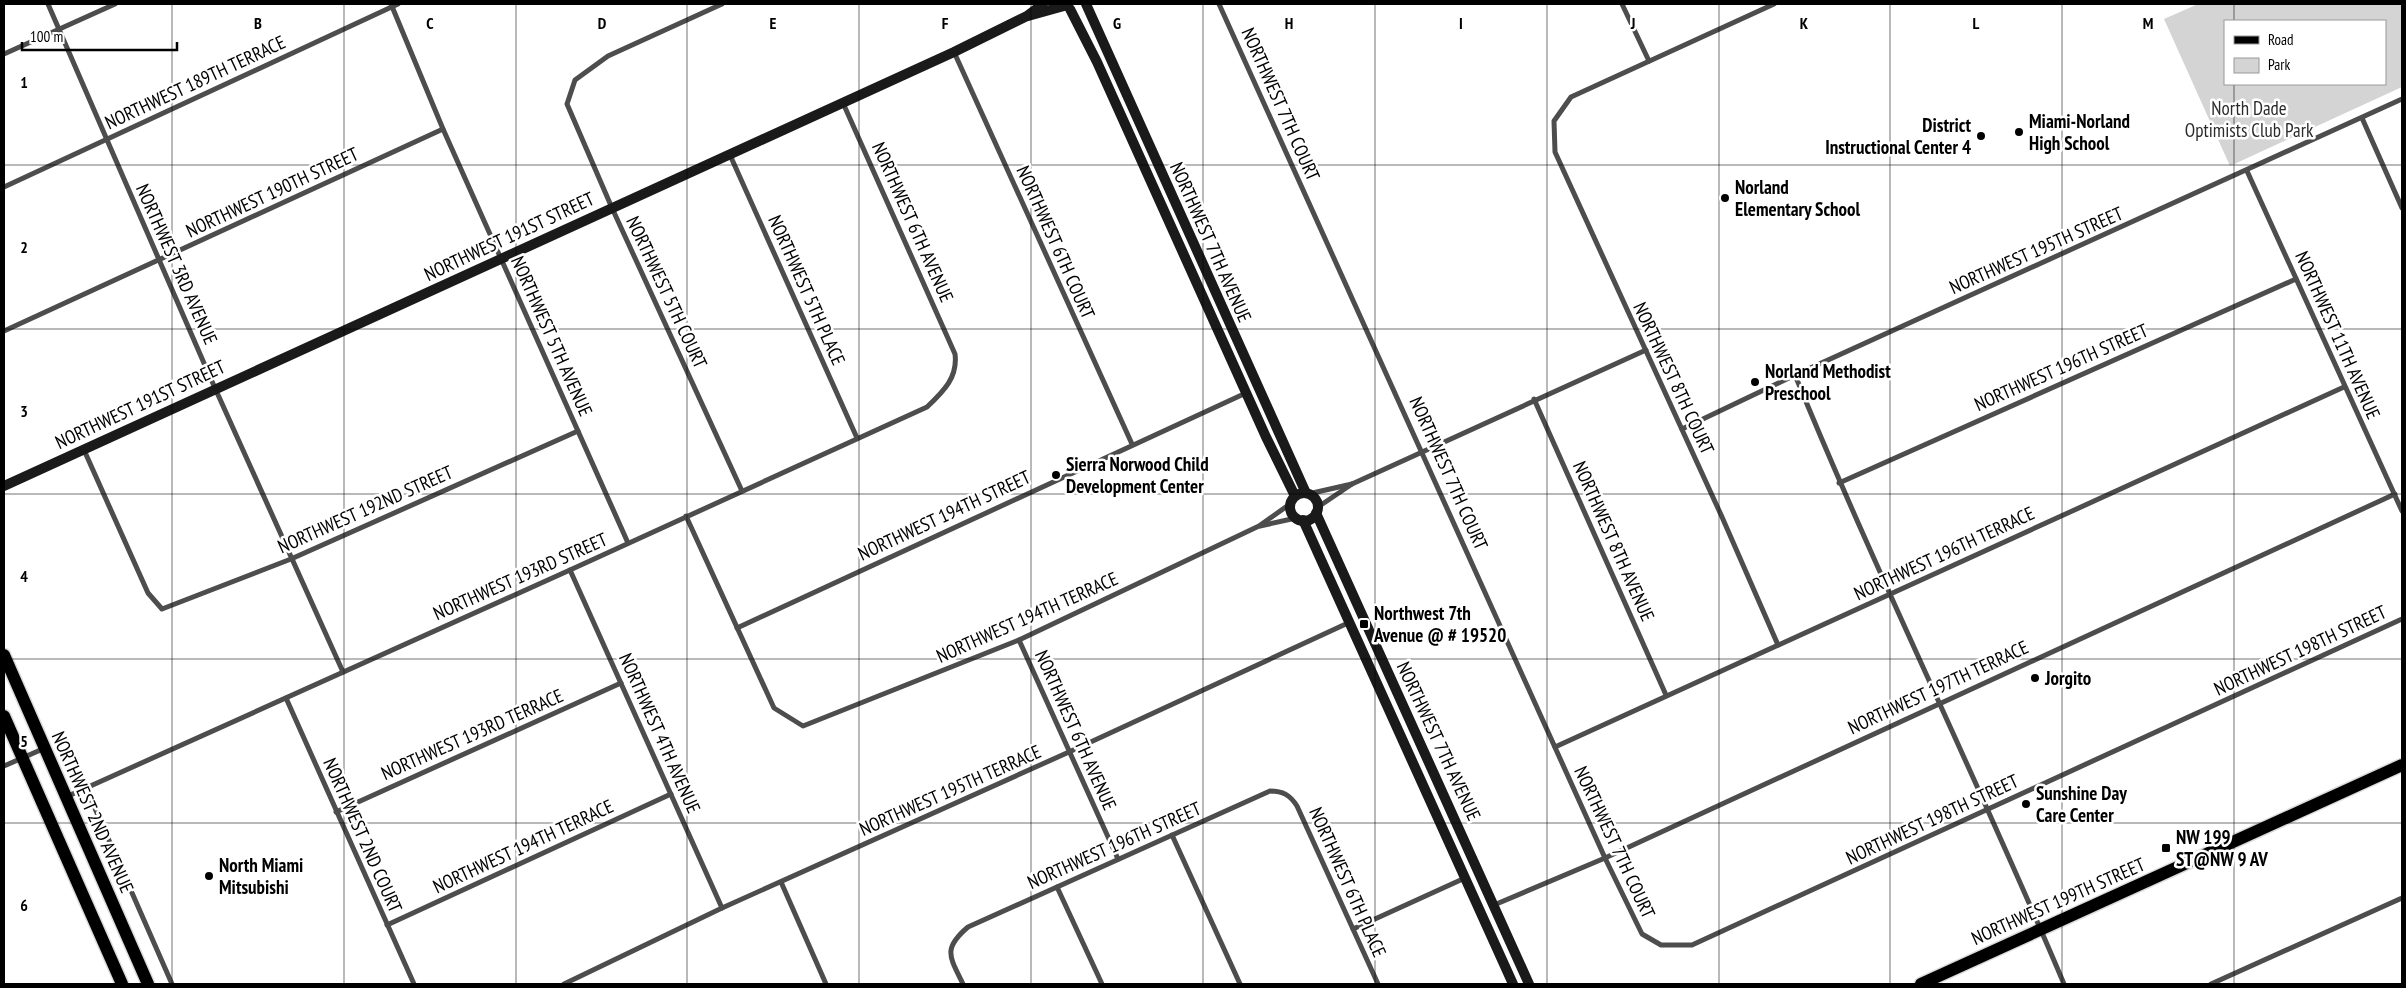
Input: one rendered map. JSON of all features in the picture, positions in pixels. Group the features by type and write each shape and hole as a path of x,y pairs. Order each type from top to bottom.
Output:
{"main road":[{"name":"NORTHWEST 2ND AVENUE","path":"4,655 148,984"},
{"path":"4,716 122,984"},
{"name":"NORTHWEST 199TH STREET","path":"1921,984 2402,765"}],"street":[{"name":"NORTHWEST 3RD AVENUE","path":"48,4 158,260 343,672"},
{"path":"4,54 116,4"},
{"name":"NORTHWEST 5TH COURT","path":"722,4 608,56 575,80 567,104 612,208 742,491"},
{"name":"NORTHWEST 191ST STREET","path":"4,486 954,52 1027,16 1043,4"},
{"name":"NORTHWEST 191ST STREET","path":"1027,16 1065,6 1076,9 1086,4"},
{"name":"NORTHWEST 7TH AVENUE","path":"1086,4 1307,493 1316,501 1317,510 1529,984"},
{"name":"NORTHWEST 7TH COURT","path":"1219,4 1605,858 1642,934 1661,945"},
{"path":"1622,4 1649,61 1774,4"},
{"path":"1757,4 1760,10"},
{"name":"NORTHWEST 5TH AVENUE","path":"393,5 443,129 628,543"},
{"name":"NORTHWEST 189TH TERRACE","path":"4,187 106,141 393,5"},
{"name":"NORTHWEST 7TH AVENUE","path":"1065,6 1097,62 1246,393 1292,500 1291,512 1299,519 1348,623 1513,984"},
{"name":"NORTHWEST 6TH COURT","path":"954,52 1132,444"},
{"name":"NORTHWEST 8TH COURT","path":"1649,61 1571,97 1554,121 1555,152 1682,429 1778,645"},
{"name":"NORTHWEST 195TH STREET","path":"1682,429 1795,375 2402,99"},
{"name":"NORTHWEST 6TH AVENUE","path":"843,103 956,354"},
{"path":"2362,118 2402,208"},
{"name":"NORTHWEST 190TH STREET","path":"4,331 443,129"},
{"name":"NORTHWEST 5TH PLACE","path":"730,155 857,438"},
{"name":"NORTHWEST 11TH AVENUE","path":"2247,171 2402,511"},
{"name":"NORTHWEST 196TH STREET","path":"1839,483 2296,279"},
{"path":"1299,519 1309,519 1317,510 1352,484 1644,349"},
{"name":"NORTHWEST 193RD STREET","path":"66,797 928,407 947,388 956,365 956,354"},
{"path":"1795,375 1839,483 1940,702 2064,984"},
{"name":"NORTHWEST 196TH TERRACE","path":"1556,747 2344,387"},
{"name":"NORTHWEST 194TH STREET","path":"737,628 1246,393"},
{"name":"NORTHWEST 8TH AVENUE","path":"1534,399 1666,696"},
{"name":"NORTHWEST 192ND STREET","path":"84,449 148,593 162,610 291,559 578,431"},
{"path":"1292,500 1307,493 1352,484"},
{"name":"NORTHWEST 197TH TERRACE","path":"1494,905 1605,858 2395,494"},
{"name":"NORTHWEST 194TH TERRACE","path":"737,628 774,708 803,726 1019,640 1259,526 1292,500"},
{"path":"686,516 737,628"},
{"name":"NORTHWEST 194TH TERRACE","path":"1259,526 1299,519"},
{"name":"NORTHWEST 4TH AVENUE","path":"570,570 722,908"},
{"name":"NORTHWEST 198TH STREET","path":"1661,945 1692,945 2402,619"},
{"name":"NORTHWEST 195TH TERRACE","path":"564,984 722,908 1069,752 1348,623"},
{"name":"NORTHWEST 6TH AVENUE","path":"1019,640 1118,859"},
{"name":"NORTHWEST 193RD TERRACE","path":"336,812 621,683"},
{"name":"NORTHWEST 2ND COURT","path":"286,698 414,984"},
{"path":"4,766 45,748"},
{"path":"86,788 172,984"},
{"name":"NORTHWEST 196TH STREET","path":"963,984 951,958 951,949 955,938 968,927 1270,791 1279,791 1288,795"},
{"name":"NORTHWEST 194TH TERRACE","path":"387,925 671,794"},
{"name":"NORTHWEST 6TH PLACE","path":"1288,795 1297,806 1378,984"},
{"path":"1172,835 1240,984"},
{"path":"1353,929 1465,878"},
{"path":"781,882 826,984"},
{"path":"1058,887 1102,984"},
{"path":"2211,984 2402,898"}],"green space":[{"name":"North Dade Optimists Club Park","path":"2198,4 2402,4 2402,87 2230,166 2164,19"}],"place":[{"name":"Miami-Norland High School","path":"2019,132"},
{"name":"District Instructional Center 4","path":"1981,136"},
{"name":"Norland Elementary School","path":"1725,198"},
{"name":"Norland Methodist Preschool","path":"1755,382"},
{"name":"Sierra Norwood Child Development Center","path":"1056,475"},
{"name":"Northwest 7th Avenue @ # 19520","path":"1364,624"},
{"name":"Jorgito","path":"2035,678"},
{"name":"Sunshine Day Care Center","path":"2026,804"},
{"name":"NW 199 ST@NW 9 AV","path":"2166,848"},
{"name":"North Miami Mitsubishi","path":"209,876"}]}
